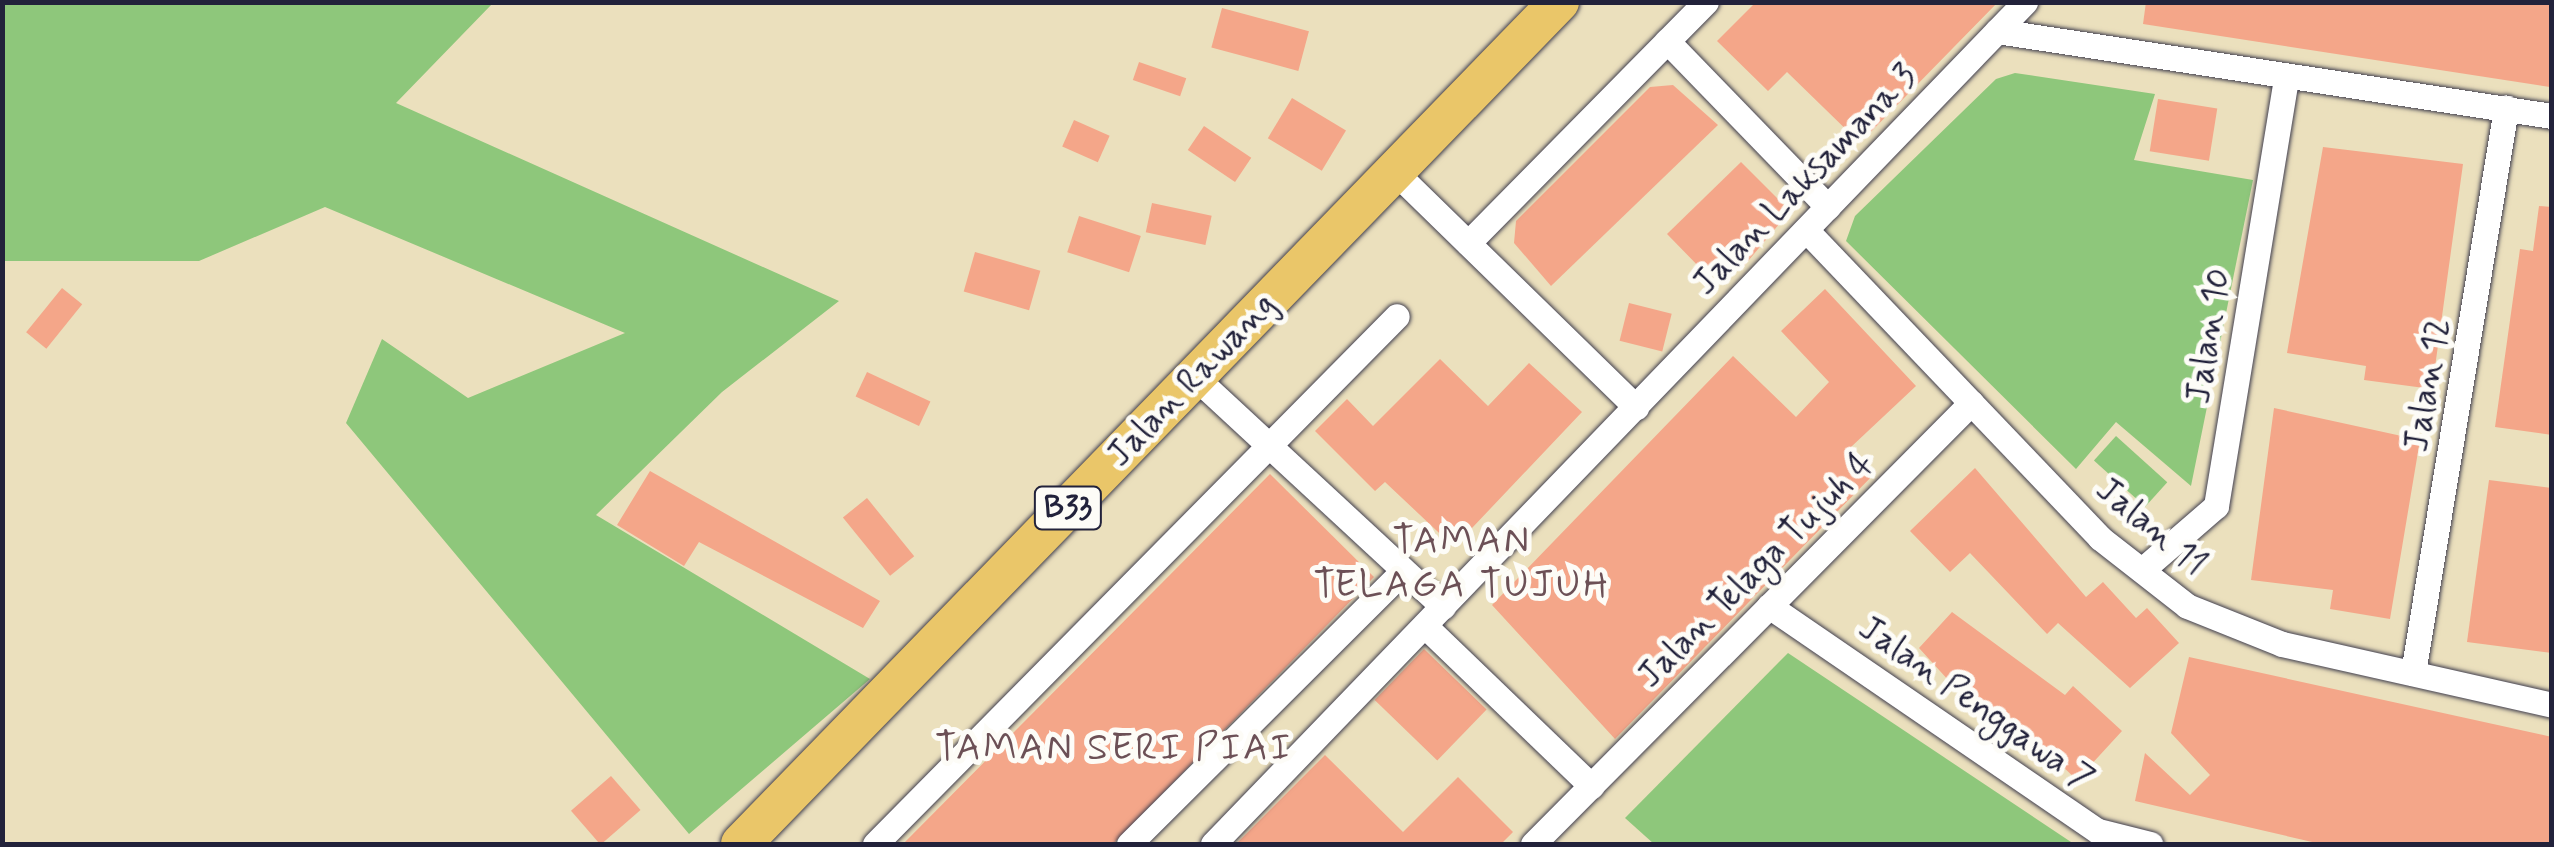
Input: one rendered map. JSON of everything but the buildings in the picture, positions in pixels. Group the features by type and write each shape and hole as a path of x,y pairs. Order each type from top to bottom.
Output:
{"main road":[{"name":"Jalan Rawang","path":"741,844 1559,2"}],"street":[{"path":"1468,243 1706,2"},
{"name":"Jalan Laksamana 3","path":"1213,844 2025,2"},
{"path":"1998,31 2286,79 2552,116"},
{"path":"1668,41 1828,207"},
{"name":"Jalan 10","path":"2142,570 2216,506 2286,79"},
{"name":"Jalan 12","path":"2413,673 2506,108"},
{"path":"1395,172 1636,407"},
{"name":"Jalan 11","path":"1806,230 1971,403 2142,570 2187,606 2256,635 2552,705"},
{"path":"875,844 1397,316"},
{"path":"1195,376 1403,571 1434,617 1591,786"},
{"name":"Jalan Telaga Tujuh 4","path":"1534,844 1971,403"},
{"path":"1128,844 1403,571"},
{"name":"Jalan Penggawa 7","path":"1770,606 2097,838 2150,844"}],"green space":[{"path":"3,2 493,3 396,103 839,301 722,392 596,515 870,679 689,834 346,423 382,339 468,398 625,333 325,207 199,261 3,261"},
{"path":"2015,73 2155,94 2134,160 2253,180 2191,486 2116,422 2076,469 1846,241 1855,216 1996,79"},
{"path":"2116,436 2167,482 2145,507 2094,461"},
{"path":"1788,653 2074,844 1654,844 1625,818"}],"district":[{"name":"TAMAN TELAGA TUJUH","path":"1462,564"},
{"name":"TAMAN SERI PIAI","path":"1114,749"}]}
